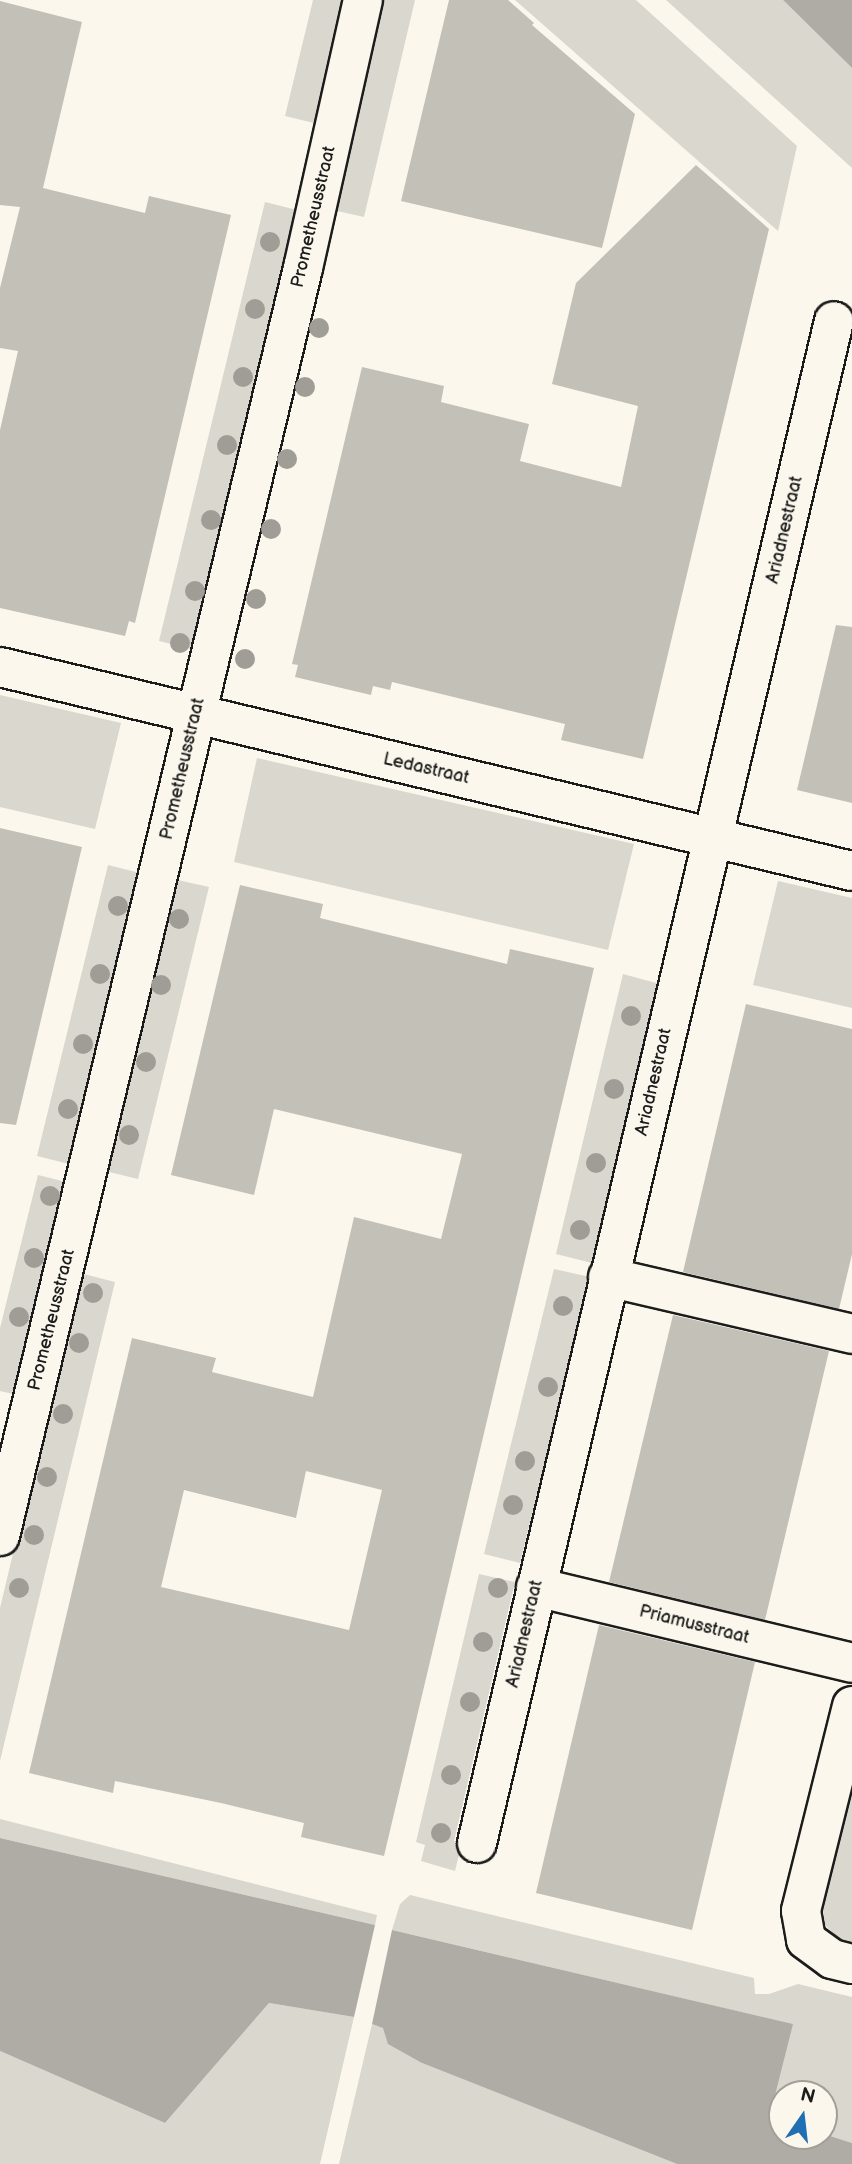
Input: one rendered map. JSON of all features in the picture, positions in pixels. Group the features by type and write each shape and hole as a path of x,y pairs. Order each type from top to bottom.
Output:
{"street":[{"name":"Prometheusstraat","path":"0,1536 363,0"},
{"name":"Ariadnestraat","path":"477,1843 834,321"},
{"name":"Ledastraat","path":"0,667 852,871"},
{"path":"608,1277 852,1334"},
{"name":"Priamusstraat","path":"536,1587 852,1663"},
{"path":"852,1706 801,1911 806,1940 832,1959 852,1964"}],"shaded area":[{"path":"313,0 346,0 318,124 285,116"},
{"path":"381,0 415,0 364,217 333,210"},
{"path":"515,0 636,0 797,146 778,231"},
{"path":"666,0 783,0 852,68 852,168"},
{"path":"783,0 852,0 852,68"},
{"path":"265,202 297,210 195,650 159,641"},
{"path":"0,695 121,723 95,829 0,807"},
{"path":"257,758 634,844 608,950 234,862"},
{"path":"108,865 144,874 73,1165 37,1156"},
{"path":"173,879 209,887 138,1179 101,1170"},
{"path":"778,881 852,898 852,1008 753,985"},
{"path":"623,974 660,984 592,1263 556,1254"},
{"path":"38,1175 70,1183 18,1395 0,1391 0,1328"},
{"path":"554,1269 590,1277 520,1563 484,1554"},
{"path":"80,1273 115,1282 0,1761 0,1608"},
{"path":"479,1574 515,1582 454,1841 461,1847 455,1871 421,1861 425,1845 416,1842"},
{"path":"852,1775 852,1947 845,1945 825,1925 822,1903"},
{"path":"0,1819 377,1915 375,1925 0,1838"},
{"path":"0,1838 375,1925 354,2017 269,2003 165,2123 0,2051"},
{"path":"410,1895 754,1978 755,1994 769,1994 798,1984 852,1997 852,2143 838,2138 838,2080 778,2080 792,2024 392,1930 400,1904"},
{"path":"392,1930 793,2024 779,2080 768,2080 768,2150 838,2150 838,2138 852,2143 852,2164 677,2164 422,2063 388,2044 383,2028 372,2024"},
{"path":"269,2003 354,2017 320,2164 0,2164 0,2051 165,2123"},
{"path":"372,2024 383,2027 422,2063 677,2164 339,2164"}],"building":[{"path":"449,0 508,0 534,23 532,25 635,114 602,248 401,201"},
{"path":"0,1 82,22 43,188 145,213 149,196 231,215 135,623 129,621 125,636 0,608 0,430 18,351 0,348 0,288 20,207 0,205"},
{"path":"696,165 769,229 643,759 561,740 565,724 392,682 390,690 373,686 371,695 295,677 298,665 292,664 362,367 444,386 441,402 529,424 520,461 621,487 638,406 552,384 576,283"},
{"path":"836,625 852,627 852,803 797,790"},
{"path":"0,828 82,847 16,1125 0,1123"},
{"path":"240,885 323,904 320,918 507,964 510,949 594,968 384,1856 301,1837 304,1823 221,1803 115,1781 113,1793 29,1773 132,1338 216,1358 212,1372 313,1397 354,1217 441,1239 462,1154 274,1109 254,1195 171,1175","holes":["306,1471 382,1490 349,1630 161,1587 184,1490 296,1518"]},
{"path":"746,1004 852,1029 852,1254 839,1309 683,1272"},
{"path":"673,1315 829,1351 765,1620 609,1582"},
{"path":"599,1625 755,1662 692,1930 536,1893"}]}
